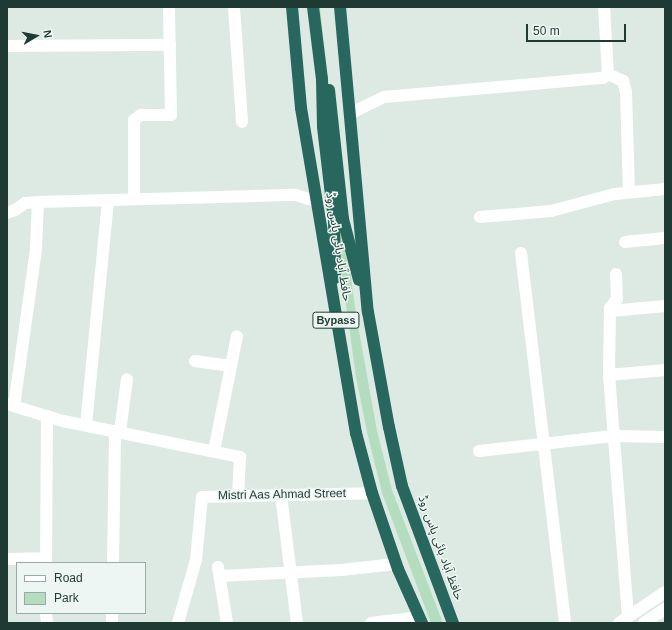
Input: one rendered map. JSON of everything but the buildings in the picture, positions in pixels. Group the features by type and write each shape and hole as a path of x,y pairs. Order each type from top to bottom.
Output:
{"highway":[{"name":"حافظ آباد بائی پاس روڈ","path":"292,7 301,108 335,317 356,433 372,493 396,564 421,620"},
{"name":"Bypass","path":"314,7 322,79 323,127 334,220 335,317"},
{"name":"Bypass","path":"320,7 343,219 368,312"},
{"name":"حافظ آباد بائی پاس روڈ","path":"340,7 351,113 368,312 402,486 454,623"}],"street":[{"path":"134,199 134,120 141,115 171,115 169,7"},
{"path":"234,7 242,122"},
{"path":"604,7 608,74"},
{"path":"7,46 170,46"},
{"path":"351,113 384,96 603,78 608,74"},
{"path":"608,74 623,81 626,92 629,192"},
{"path":"480,217 551,211 584,200 629,192 665,189"},
{"path":"7,212 15,210 25,202 296,195 316,202"},
{"path":"86,425 108,200"},
{"path":"38,202 36,249 10,405 47,416 86,425 240,457 238,496"},
{"path":"625,242 665,238"},
{"path":"521,253 565,623"},
{"path":"616,274 617,299 610,311 609,375 624,620"},
{"path":"610,311 665,306"},
{"path":"214,451 237,336"},
{"path":"195,361 231,366"},
{"path":"609,375 665,370"},
{"path":"113,562 117,431 127,379"},
{"path":"7,559 46,561 47,416"},
{"path":"479,451 613,436 665,437"},
{"name":"Mistri Aas Ahmad Street","path":"178,623 196,560 202,498 372,493"},
{"path":"281,495 297,623"},
{"path":"227,623 219,571 290,572 396,564"},
{"path":"624,620 665,592"},
{"path":"644,623 665,609"},
{"path":"371,623 421,620"}],"green space":[{"path":"313,7 320,7 343,219 356,314 377,431 392,490 443,623 431,623 382,493 367,432 356,377 334,220"}]}
